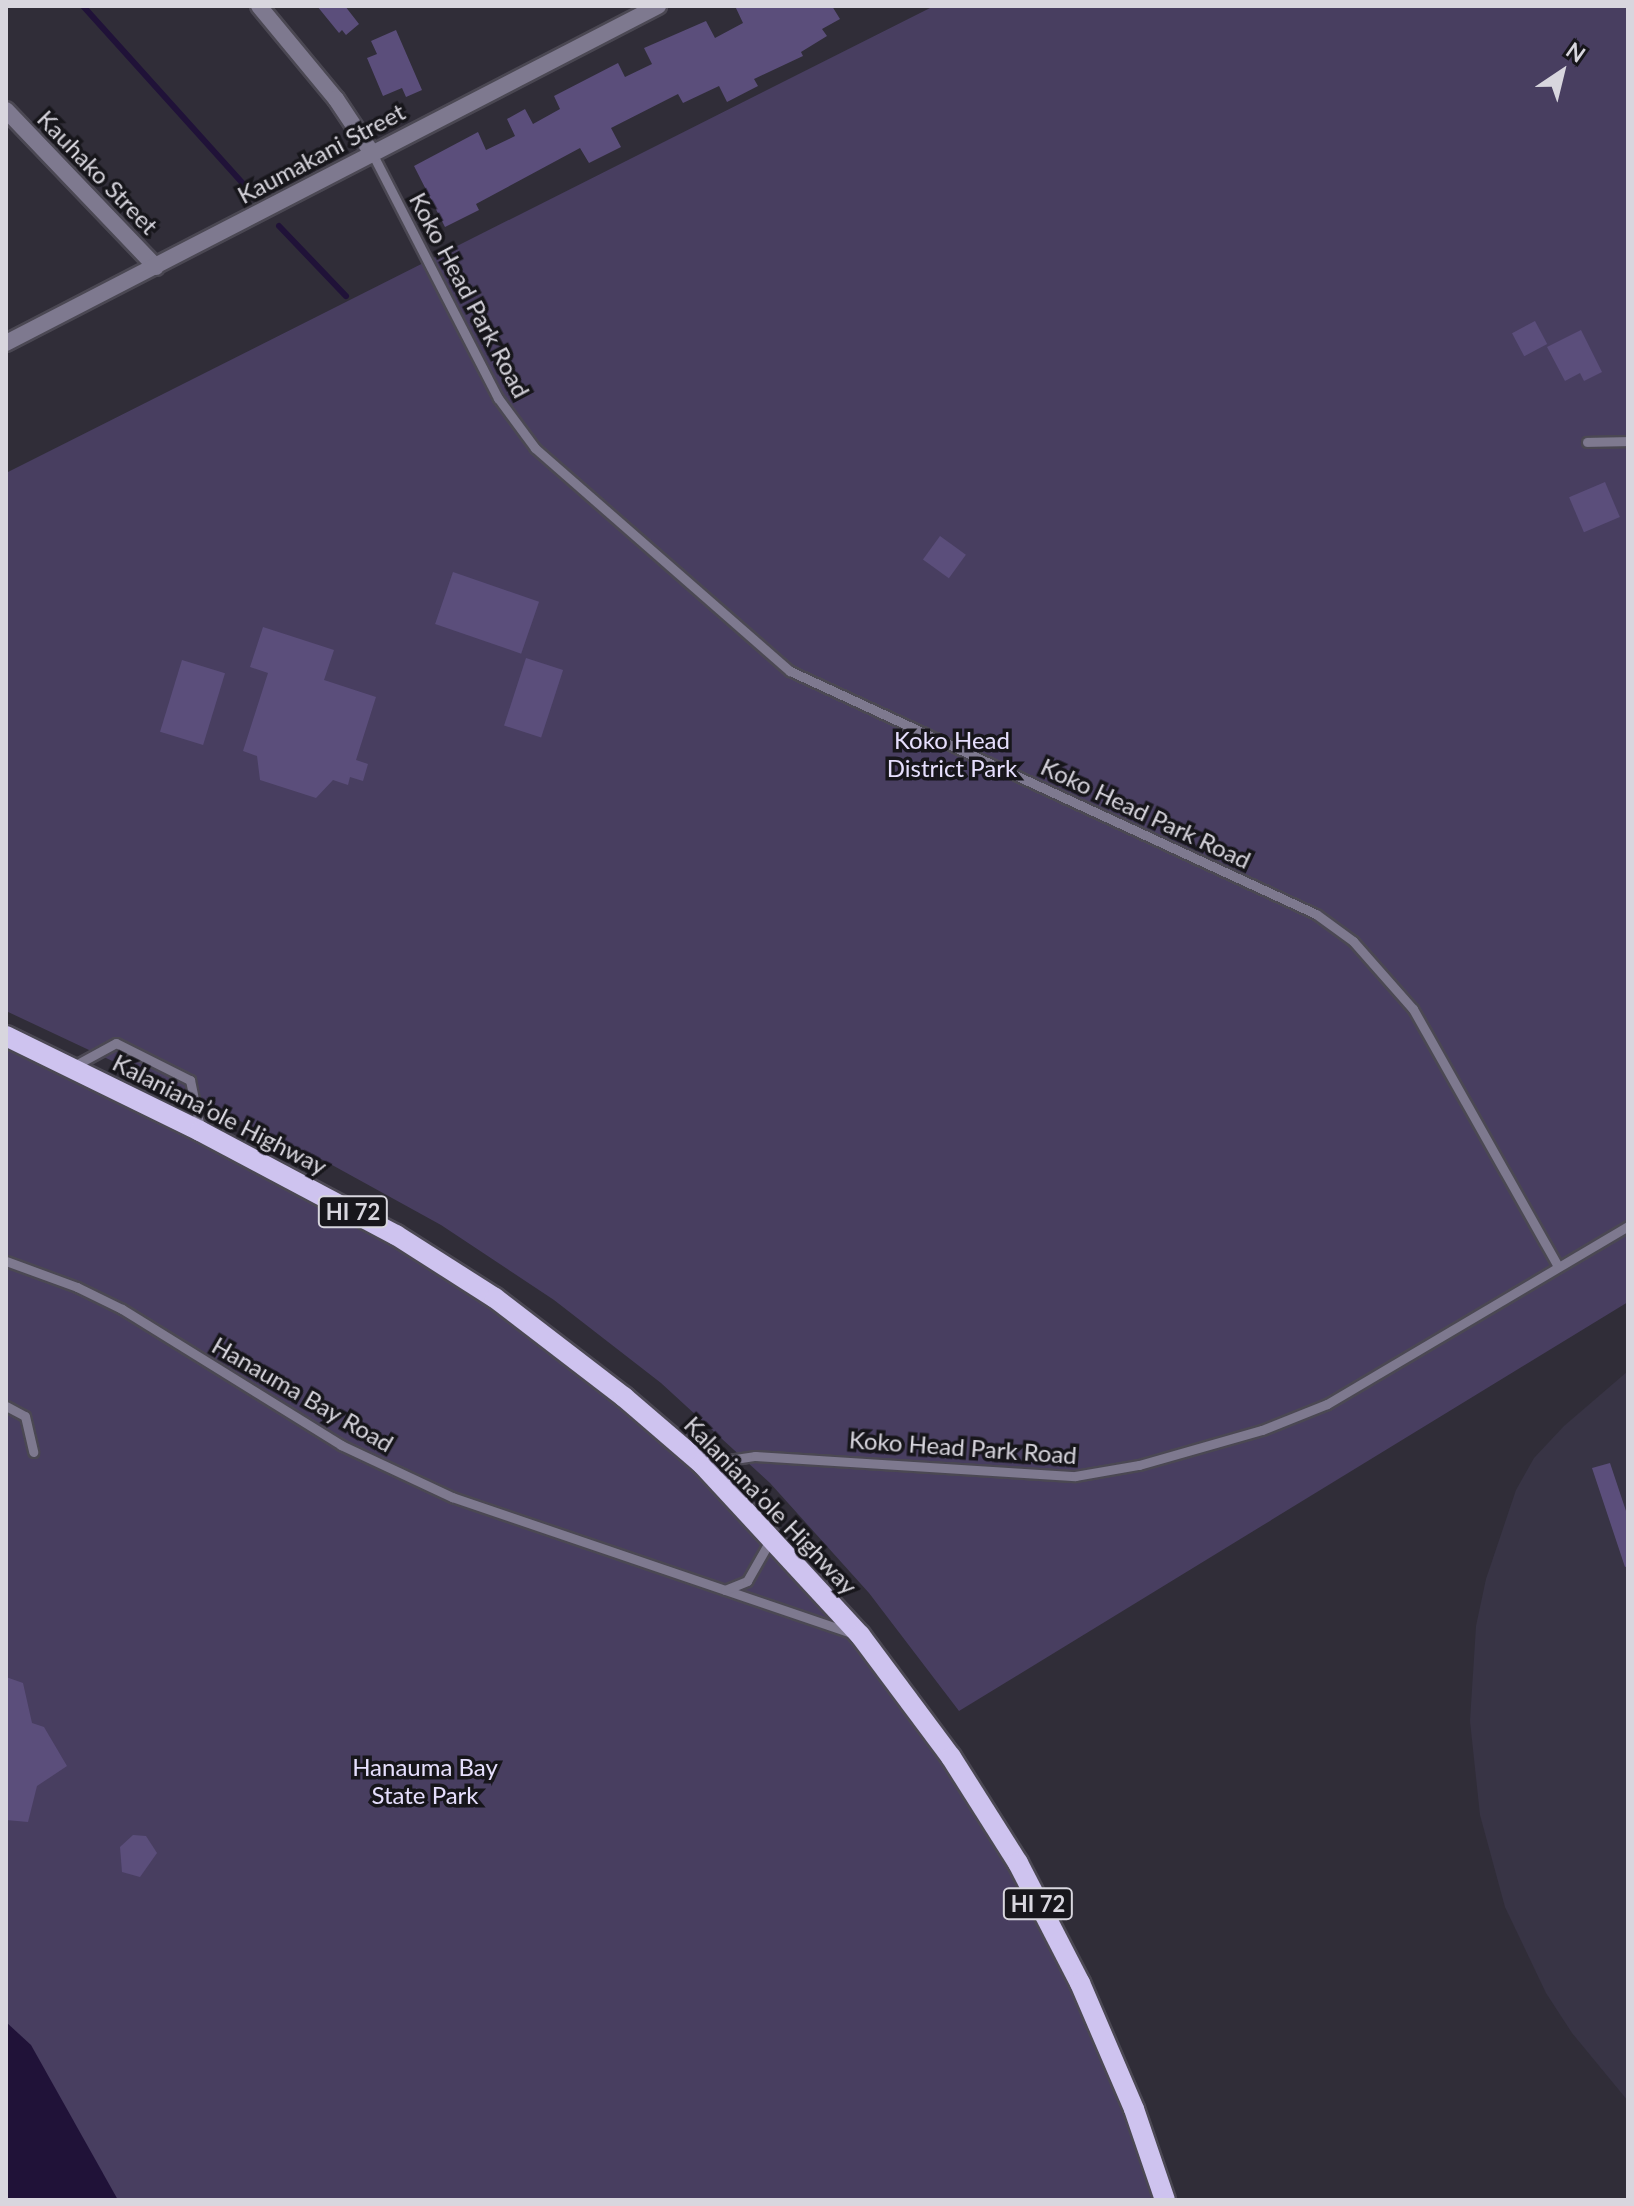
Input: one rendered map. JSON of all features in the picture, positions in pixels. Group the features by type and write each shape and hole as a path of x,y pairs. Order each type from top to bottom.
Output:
{"main road":[{"name":"Kalaniana’ole Highway","path":"6,1036 200,1131 396,1235 495,1298 624,1397 702,1464 860,1635 951,1757 1018,1863 1104,2039 1134,2109 1165,2200"}],"street":[{"path":"259,6 336,99 372,153"},
{"name":"Kaumakani Street","path":"6,343 658,6"},
{"name":"Kauhako Street","path":"9,119 156,267"}],"lane":[{"name":"Koko Head Park Road","path":"372,153 498,398 535,448 687,585 790,671 1306,909 1353,941 1413,1009 1557,1265"},
{"path":"1587,442 1628,441"},
{"path":"72,1067 116,1043 190,1080 200,1131"},
{"name":"Koko Head Park Road","path":"702,1464 755,1456 1075,1476 1127,1468 1262,1430 1327,1404 1557,1265 1628,1226"},
{"name":"Hanauma Bay Road","path":"6,1261 77,1287 122,1309 315,1430 452,1497 860,1635"},
{"path":"6,1406 25,1416 33,1452"},
{"path":"725,1590 747,1581 772,1538"}],"shaded area":[{"path":"1628,1371 1628,2101 1572,2033 1546,1993 1505,1907 1480,1815 1470,1721 1476,1626 1486,1579 1516,1490 1534,1458 1564,1426"},
{"path":"6,2022 31,2045 118,2200 6,2200"}],"green space":[{"name":"Koko Head District Park","path":"934,6 1628,6 1628,1302 959,1711 869,1593 770,1483 661,1383 554,1300 441,1225 323,1160 6,1011 6,473"},
{"name":"Hanauma Bay State Park","path":"6,1036 396,1235 624,1397 860,1635 1018,1863 1165,2200 6,2200"}],"building":[{"path":"317,6 345,6 359,24 346,35 342,30 339,33"},
{"path":"735,6 832,6 840,19 822,29 827,36 801,52 803,56 754,79 758,86 727,102 719,86 683,103 678,94 611,128 621,147 589,163 580,148 476,204 479,210 445,227 414,166 478,132 486,150 515,136 507,119 525,109 533,124 560,109 554,96 618,63 625,77 652,64 644,48 706,21 715,38 743,23"},
{"path":"396,30 422,90 406,97 402,88 383,96 367,58 377,54 371,41"},
{"path":"1535,321 1547,344 1524,356 1512,333"},
{"path":"1581,330 1602,372 1584,381 1580,373 1565,381 1547,347"},
{"path":"1605,482 1620,517 1584,532 1569,497"},
{"path":"940,536 966,555 949,578 923,559"},
{"path":"453,572 539,602 521,654 435,624"},
{"path":"263,627 334,650 324,680 376,697 356,760 368,764 363,781 350,777 348,785 333,780 316,798 260,780 257,756 243,751 268,673 250,667"},
{"path":"526,658 563,670 541,738 504,726"},
{"path":"182,660 225,673 203,745 160,732"},
{"path":"1610,1463 1628,1517 1628,1566 1625,1567 1592,1468"},
{"path":"6,1677 23,1683 32,1723 44,1727 67,1766 37,1786 28,1822 6,1820"},
{"path":"133,1835 146,1836 157,1853 140,1877 122,1872 120,1847"}],"waterway":[{"path":"83,6 244,185"},
{"path":"279,226 346,296"}]}
